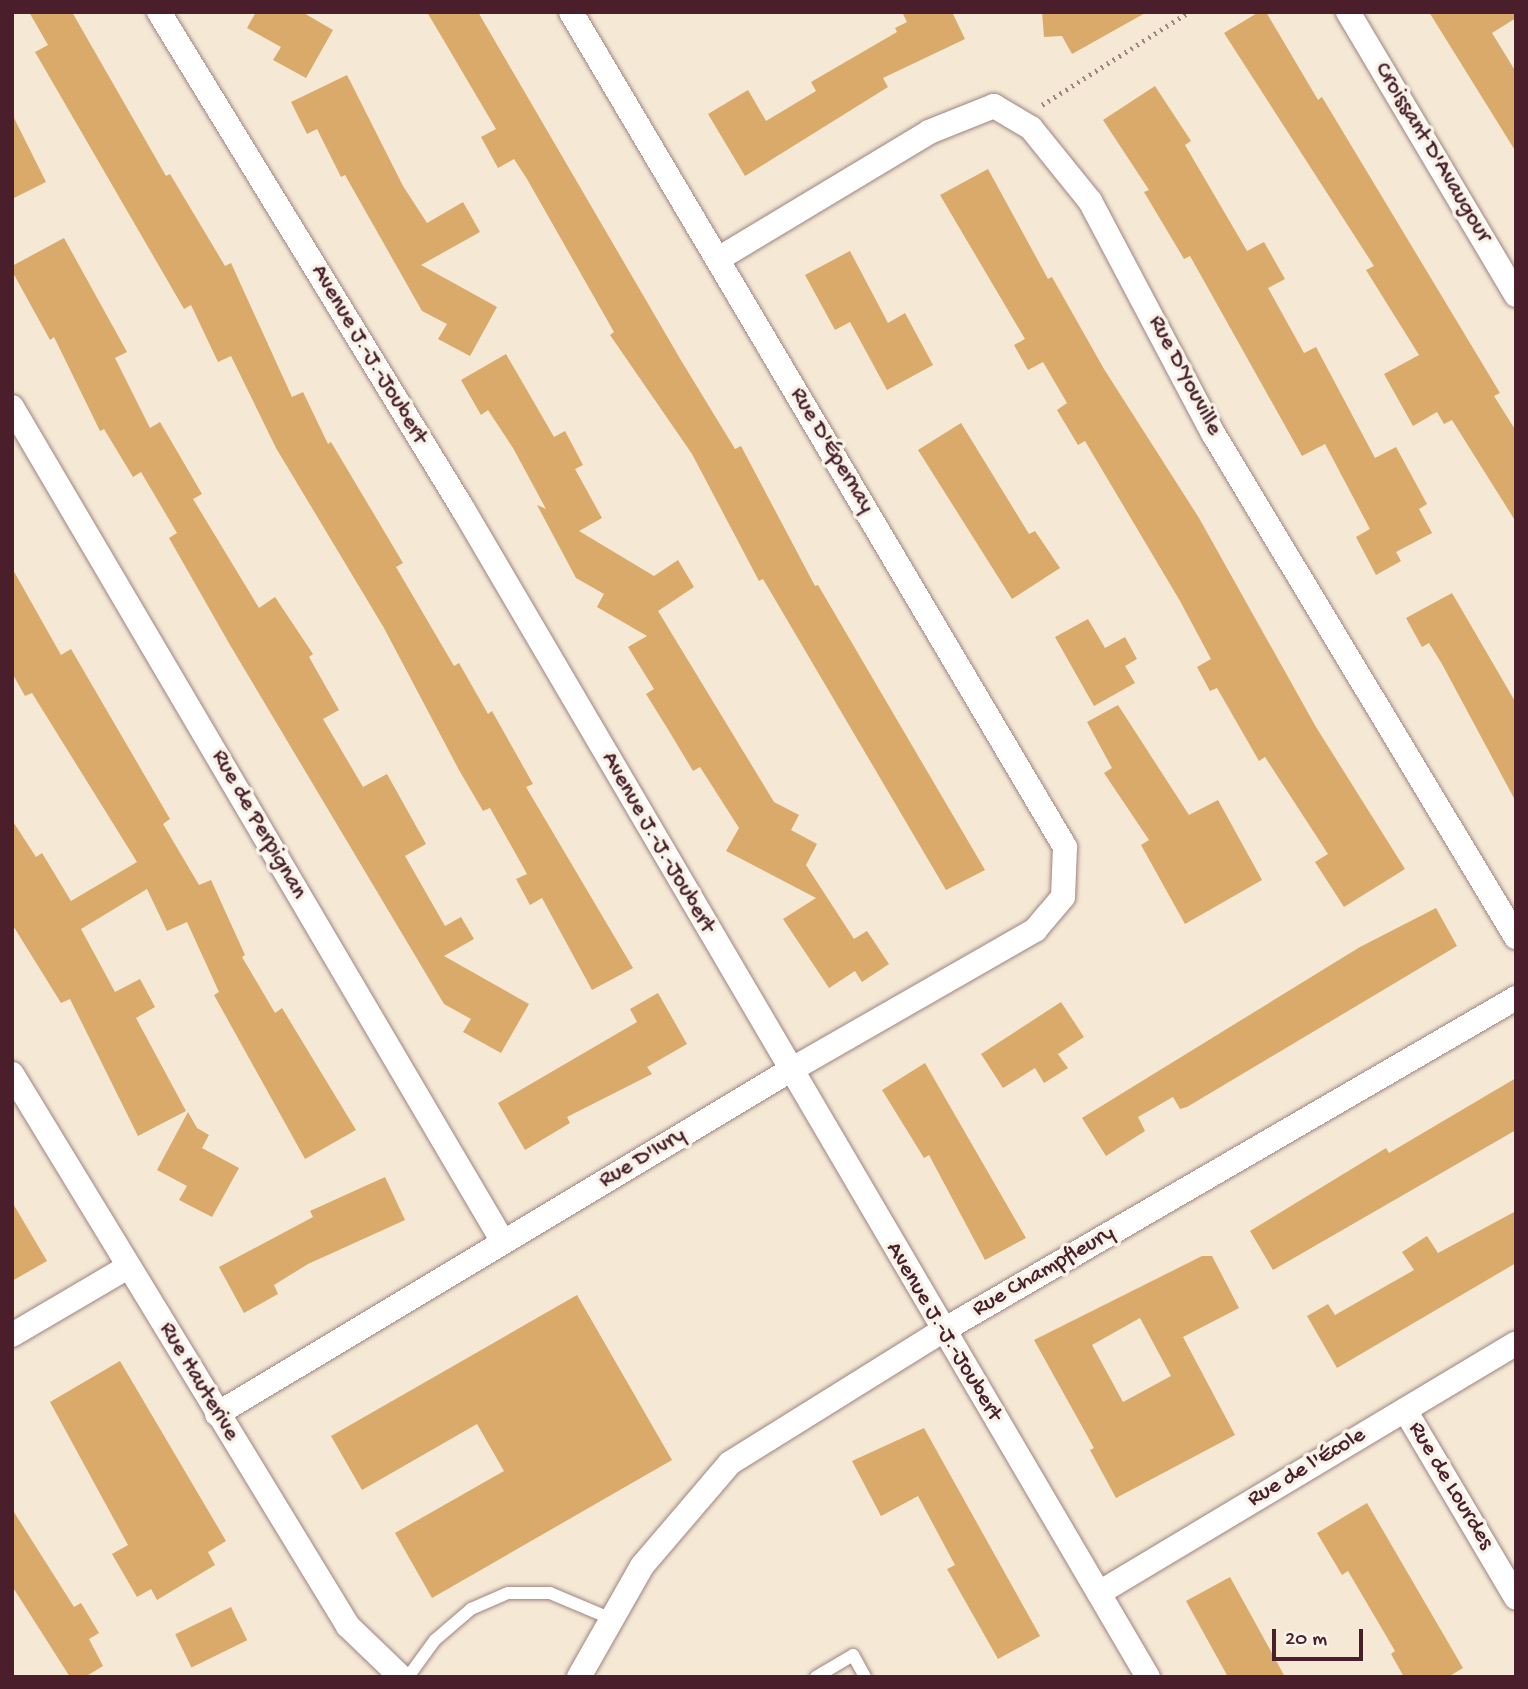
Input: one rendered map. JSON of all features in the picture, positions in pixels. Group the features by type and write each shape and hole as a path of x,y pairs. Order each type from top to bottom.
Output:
{"street":[{"name":"Avenue J.-J.-Joubert","path":"159,12 463,509 789,1071 1148,1677"},
{"name":"Rue D'Épernay","path":"571,12 1065,847 1063,897"},
{"name":"Croissant D'Avaugour","path":"1348,12 1516,295"},
{"name":"Rue D'Youville","path":"718,259 942,127 994,106 1031,128 1090,201 1214,435 1516,937"},
{"name":"Rue de Perpignan","path":"12,407 503,1242"},
{"name":"Rue D'Ivry","path":"217,1415 789,1071 1035,930 1063,897"},
{"name":"Rue Champfleury","path":"579,1677 642,1566 730,1463 942,1331 1516,998"},
{"name":"Rue Hauterive","path":"12,1074 217,1415 348,1626 401,1677"},
{"path":"12,1335 128,1267"},
{"name":"Rue de l'École","path":"1099,1593 1516,1343"},
{"name":"Rue de Lourdes","path":"1405,1410 1516,1598"}],"lane":[{"path":"408,1677 435,1640 471,1609 508,1593 550,1593 612,1619"},
{"path":"817,1677 853,1655 865,1677"}],"path":[{"path":"1031,128 1045,100 1189,12"}],"building":[{"path":"29,12 72,12 166,176 170,174 225,266 231,263 292,397 303,392 328,444 331,442 403,563 396,567 454,666 459,663 488,714 492,711 533,784 526,787 633,968 592,990 542,898 530,905 516,879 527,874 490,808 483,811 459,770 384,628 276,448 231,356 218,362 191,305 184,309 35,52 48,45"},
{"path":"256,12 302,12 333,30 306,78 273,60 281,47 247,28"},
{"path":"427,12 478,12 682,362 735,449 741,446 815,586 818,585 985,870 946,890 763,579 759,581 692,454 610,335 614,332 527,179 514,159 498,168 481,137 496,129"},
{"path":"902,12 952,12 965,39 883,78 888,87 745,176 708,114 748,90 766,121 816,91 811,82 897,32 895,28 907,22"},
{"path":"1042,12 1147,12 1072,54 1062,36 1044,37"},
{"path":"1259,12 1266,12 1318,100 1322,97 1500,393 1494,396 1516,431 1516,522 1452,420 1444,424 1437,412 1413,426 1384,374 1419,355 1366,270 1374,266 1224,33"},
{"path":"1429,12 1516,12 1516,18 1492,33 1516,72 1516,152"},
{"path":"347,75 403,186 427,223 463,202 480,232 421,265 497,307 470,356 438,339 447,324 422,311 345,175 341,177 317,129 307,134 291,102"},
{"path":"1155,86 1191,141 1185,145 1247,251 1264,242 1285,279 1268,288 1304,353 1316,347 1375,458 1396,447 1427,504 1419,509 1432,533 1396,552 1401,561 1376,575 1356,537 1370,529 1325,444 1302,456 1190,256 1184,259 1144,192 1149,190 1103,120"},
{"path":"12,114 46,182 12,199"},
{"path":"988,169 1048,279 1052,277 1104,369 1199,518 1316,727 1405,869 1344,907 1315,862 1328,854 1265,757 1259,761 1217,688 1210,691 1197,667 1211,659 1180,601 1085,441 1078,445 1057,410 1067,403 1043,362 1028,370 1014,345 1025,339 940,195"},
{"path":"64,238 127,352 115,358 150,428 160,422 202,494 193,499 259,608 275,597 313,654 309,657 339,710 323,719 363,787 387,774 426,844 405,856 445,926 461,917 474,939 444,956 529,1004 501,1053 463,1032 471,1019 444,1004 169,538 177,533 141,472 133,477 104,429 100,431 54,337 50,340 12,271 12,266"},
{"path":"850,251 888,323 905,313 933,365 887,390 850,322 835,330 805,275"},
{"path":"506,354 554,437 565,431 583,465 575,469 602,518 579,531 654,576 678,560 694,587 658,611 774,802 799,815 791,830 817,844 806,865 854,939 867,931 889,964 862,982 855,971 829,988 783,919 816,898 726,851 739,828 700,767 693,771 646,694 654,689 628,647 647,636 597,607 604,594 576,578 537,505 546,509 513,448 488,410 481,415 461,380"},
{"path":"961,423 1029,534 1035,531 1060,568 1012,599 918,450"},
{"path":"12,568 61,655 71,649 170,819 163,824 199,885 211,880 245,955 242,957 275,1013 282,1008 356,1130 305,1159 214,995 219,992 187,922 167,931 147,889 81,929 115,992 140,979 155,1007 136,1018 186,1111 138,1136 70,999 61,1003 12,924 12,820 36,857 42,853 71,901 137,862 32,693 25,696 12,673"},
{"path":"1452,593 1516,703 1516,802 1442,664 1429,643 1422,647 1406,618"},
{"path":"1088,619 1105,648 1125,637 1137,659 1125,666 1135,683 1094,706 1055,637"},
{"path":"1118,705 1189,815 1218,800 1262,880 1185,924 1141,845 1149,840 1104,773 1112,768 1087,722"},
{"path":"1436,908 1457,946 1187,1107 1180,1109 1173,1097 1138,1117 1145,1131 1106,1156 1082,1118 1360,947"},
{"path":"658,993 687,1044 647,1067 652,1074 567,1117 570,1123 525,1150 498,1103 637,1022 630,1009"},
{"path":"1061,1002 1084,1037 1058,1054 1068,1068 1044,1083 1035,1068 1003,1088 981,1054"},
{"path":"925,1063 1026,1238 985,1260 929,1155 924,1158 882,1090"},
{"path":"1516,1078 1516,1130 1273,1270 1250,1231 1386,1148 1389,1153"},
{"path":"188,1112 197,1128 209,1135 202,1148 239,1168 212,1217 179,1200 187,1186 157,1170"},
{"path":"385,1177 405,1220 308,1264 274,1285 278,1294 244,1313 219,1267 313,1217 310,1211"},
{"path":"12,1202 47,1261 12,1281"},
{"path":"1516,1211 1516,1263 1337,1368 1307,1316 1328,1304 1335,1315 1414,1270 1402,1252 1427,1236 1438,1253"},
{"path":"1202,1256 1212,1256 1239,1308 1183,1337 1235,1435 1116,1498 1090,1450 1094,1448 1034,1340","holes":["1140,1318 1171,1376 1123,1402 1092,1345"]},
{"path":"577,1295 672,1460 432,1598 395,1533 504,1471 477,1424 362,1490 331,1436"},
{"path":"120,1361 226,1541 208,1552 215,1565 157,1600 151,1589 137,1597 112,1554 128,1545 50,1402"},
{"path":"924,1428 1040,1636 998,1659 947,1569 955,1565 918,1496 881,1516 852,1461"},
{"path":"1367,1503 1463,1668 1448,1677 1404,1677 1391,1654 1395,1651 1348,1571 1342,1575 1317,1533"},
{"path":"12,1509 74,1607 81,1603 99,1633 89,1639 103,1666 85,1677 70,1677 12,1586"},
{"path":"1230,1577 1285,1677 1228,1677 1186,1601"},
{"path":"231,1607 247,1640 191,1667 175,1634"}]}
